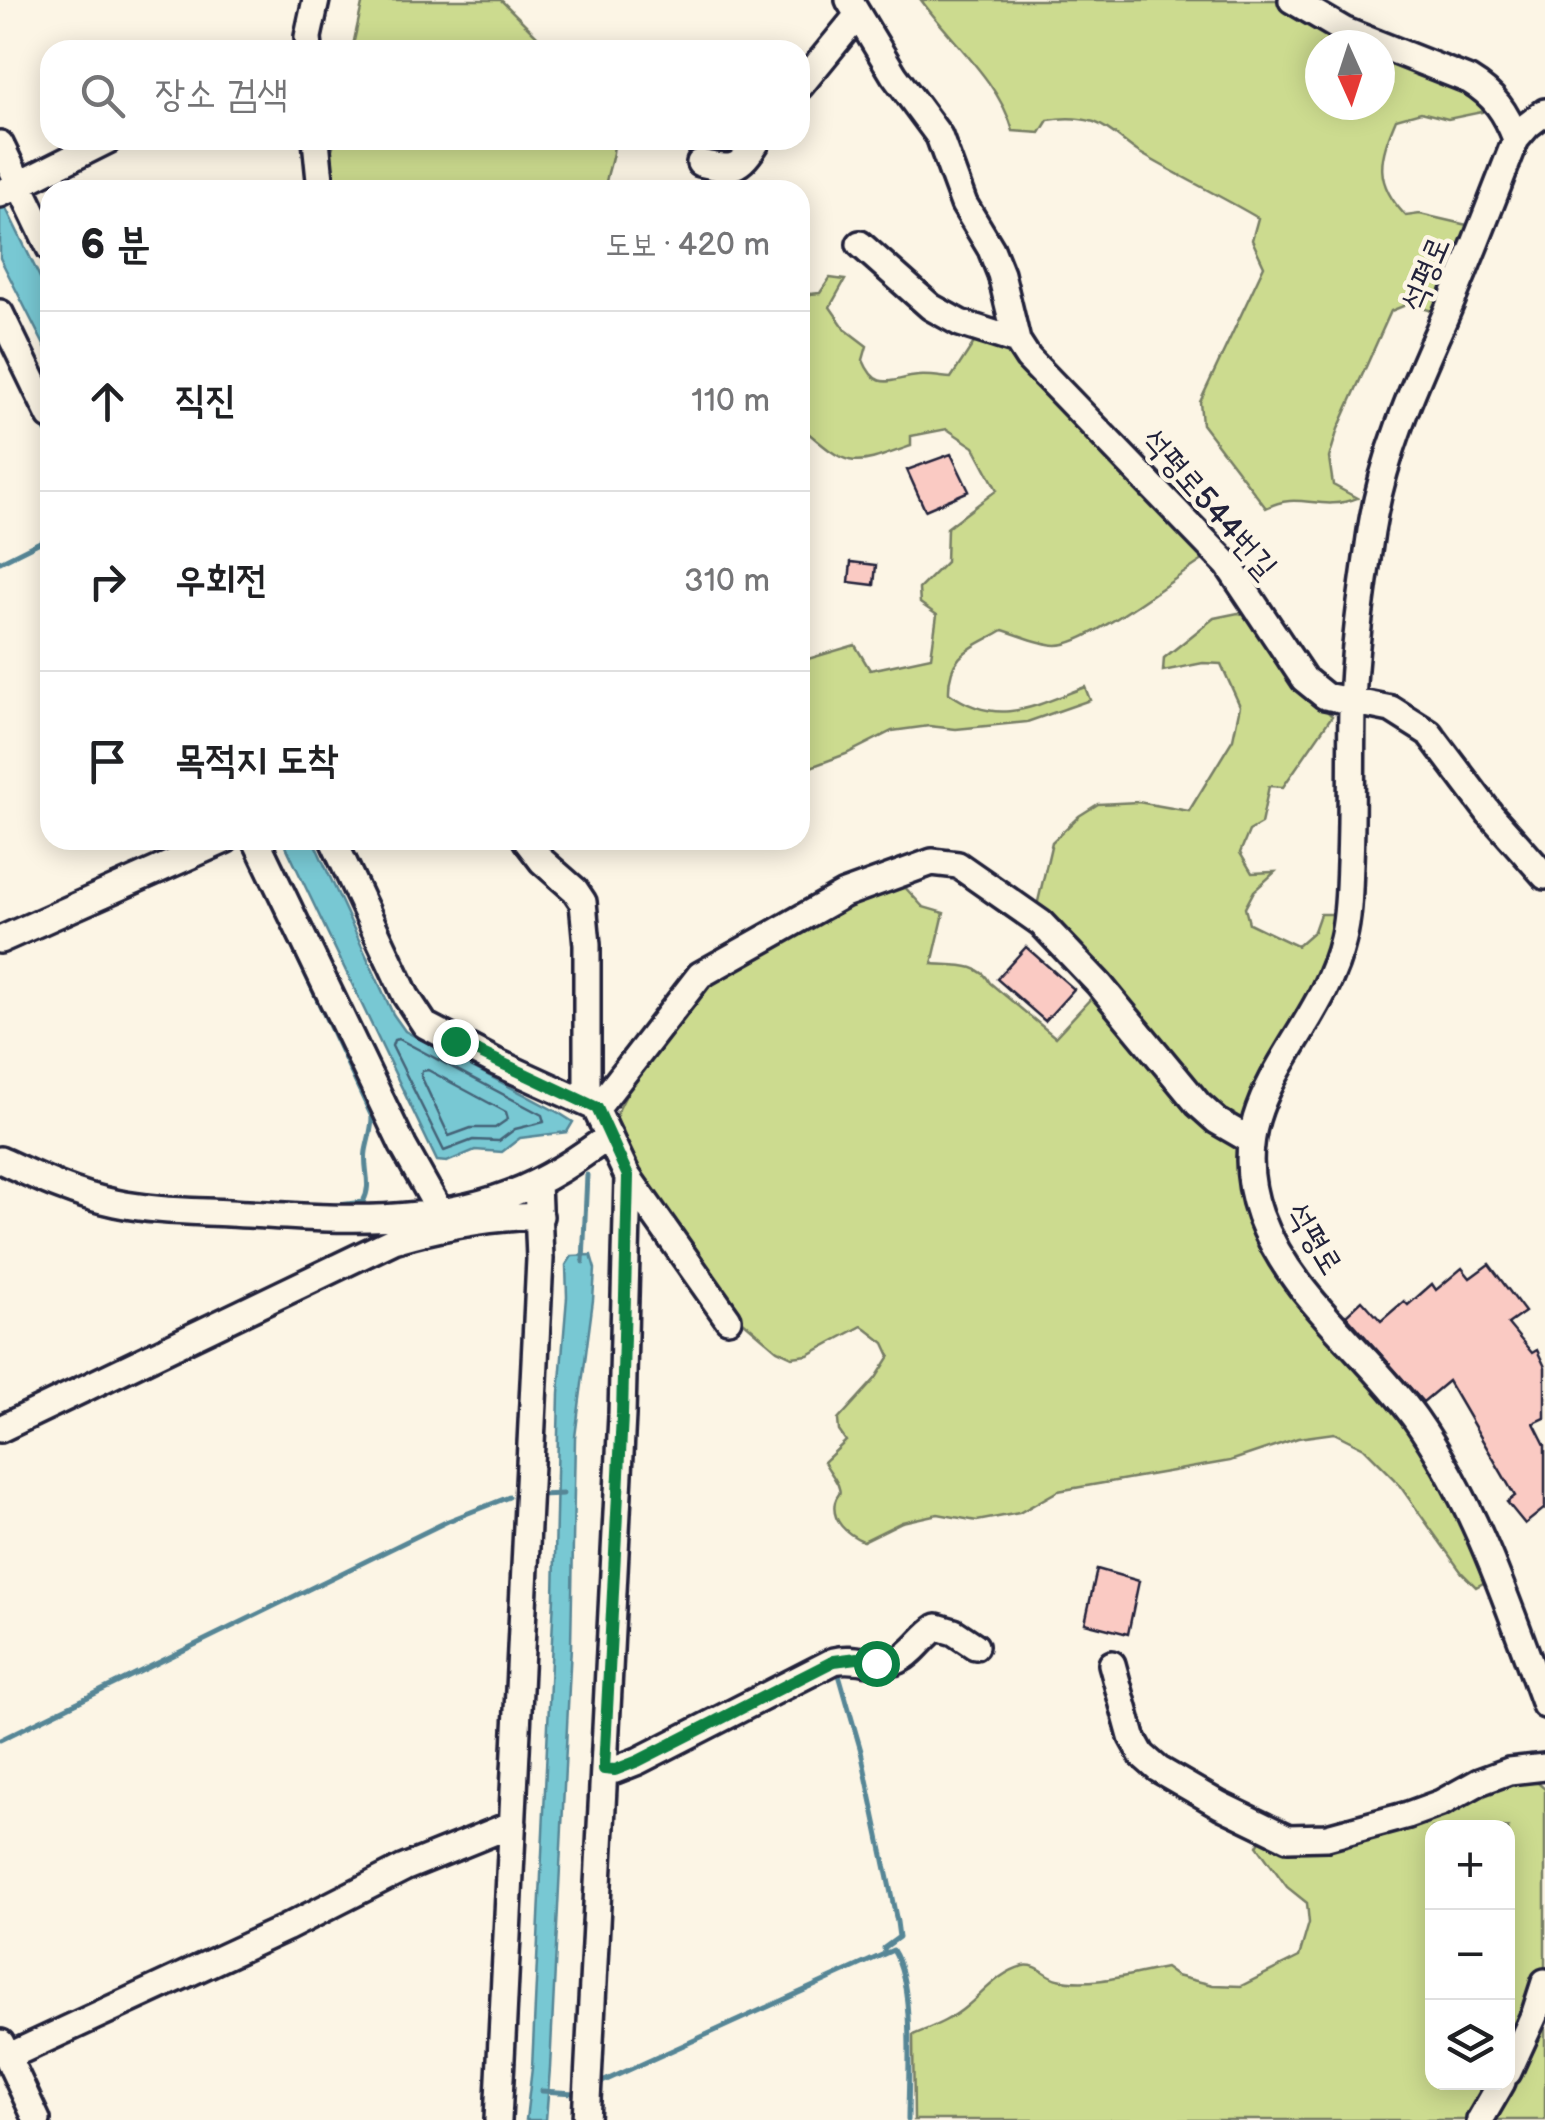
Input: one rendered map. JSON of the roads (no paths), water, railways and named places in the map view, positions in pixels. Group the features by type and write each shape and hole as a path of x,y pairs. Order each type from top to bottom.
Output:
{"street":[{"path":"309,40 316,0"},
{"name":"석평로","path":"1292,0 1346,31 1469,80 1534,128 1415,380 1383,473 1370,536 1352,702 1350,853 1344,938 1334,971 1258,1106 1250,1140 1256,1200 1279,1252 1300,1285 1390,1387 1436,1450 1472,1515 1545,1705"},
{"path":"810,72 854,8"},
{"name":"석평로544번길","path":"854,8 894,75 939,136 964,204 1001,274 1016,341 1047,379 1228,565 1304,679 1325,696 1352,702"},
{"path":"0,144 10,190 40,234"},
{"path":"10,190 88,150"},
{"path":"317,150 320,180"},
{"path":"700,163 728,170 740,164 750,150"},
{"path":"860,244 932,308 960,323 1016,341"},
{"path":"0,312 40,395"},
{"path":"1352,702 1390,709 1429,734 1498,825 1545,874"},
{"path":"0,940 203,850"},
{"path":"261,850 403,1146 440,1212"},
{"path":"338,850 406,996 426,1025 597,1108"},
{"path":"534,850 575,890 582,902 587,945 587,1090 628,1176 728,1318"},
{"path":"597,1108 700,975 844,894 932,862 958,865 1041,923 1100,984 1198,1104 1217,1121 1250,1140"},
{"path":"0,1160 91,1197 144,1208 395,1218 440,1212 510,1194 572,1162 608,1136"},
{"path":"586,2120 622,1415 628,1176"},
{"path":"498,2120 540,1216 537,1182"},
{"path":"0,1429 394,1240 510,1216 540,1216"},
{"path":"604,1769 615,1770 638,1761 834,1661 857,1658 876,1663 896,1662 937,1628 954,1632 975,1646"},
{"path":"1112,1664 1132,1737 1142,1755 1220,1806 1288,1838 1326,1837 1408,1815 1442,1803 1479,1782 1509,1772 1545,1767"},
{"path":"37,2120 4,2049 286,1928 404,1868 513,1824"},
{"path":"1515,2058 1536,2014 1545,1982"},
{"path":"1480,2120 1497,2090"}],"water":[{"path":"0,196 40,278 40,337 0,258"},
{"path":"288,850 318,850 393,1014 405,1031 573,1122 567,1132 520,1138 502,1152 475,1150 447,1162 437,1161"},
{"path":"591,1255 595,1269 593,1300 575,1437 571,1646 550,2068 546,2120 526,2120 532,2068 566,1265 572,1256"}],"waterway":[{"path":"0,562 40,542"},
{"path":"248,851 372,1117 363,1202 331,1206"},
{"path":"583,1262 587,1175"},
{"path":"539,1495 563,1494"},
{"path":"0,1740 448,1521 509,1497"},
{"path":"838,1671 861,1751 897,1922 899,1937 884,1948 885,1953"},
{"path":"600,2083 893,1950 905,1985 907,2007 908,2120"},
{"path":"542,2091 574,2093"}]}
